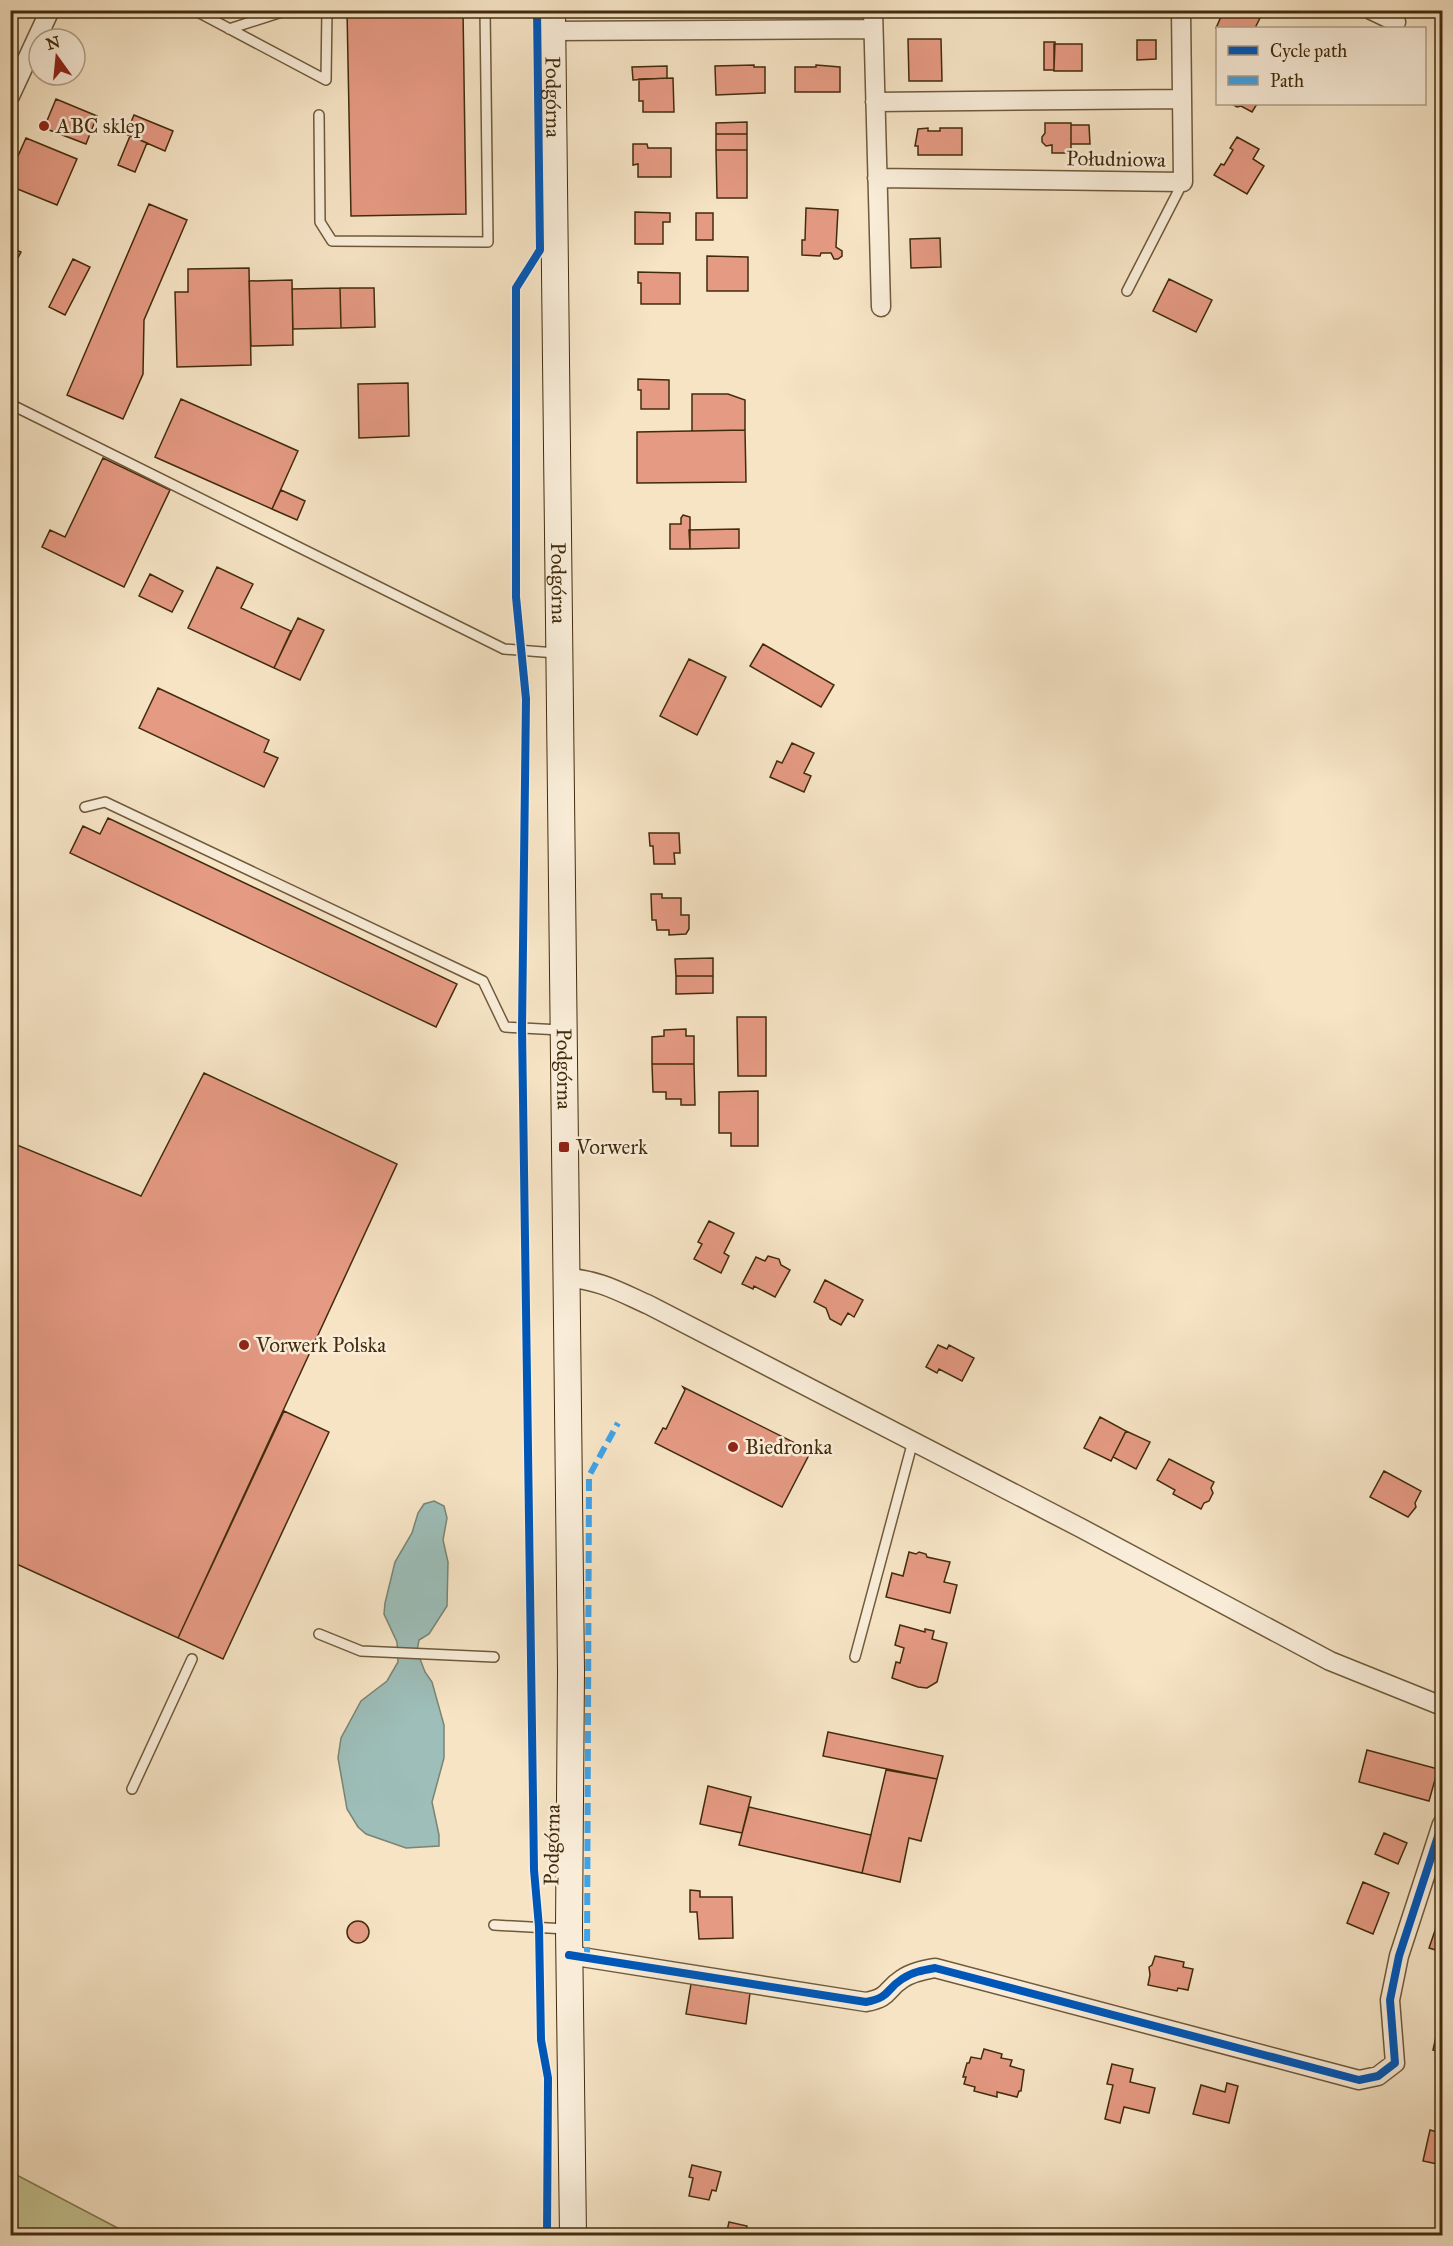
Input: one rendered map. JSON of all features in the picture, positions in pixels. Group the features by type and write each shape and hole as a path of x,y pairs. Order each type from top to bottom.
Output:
{"main road":[{"name":"Podgórna","path":"552,21 571,1671 569,1955 573,2235"}],"street":[{"path":"10,96 50,10"},
{"name":"Południowa","path":"877,178 1183,182 1181,10"},
{"path":"1371,10 1396,22"},
{"path":"552,21 873,20 881,307"},
{"path":"875,102 1182,99"},
{"path":"566,1278 586,1279 600,1283 649,1305 1330,1661 1443,1706"},
{"path":"569,1955 866,2002 880,1999 890,1992 901,1979 935,1968 1359,2080 1378,2076 1395,2063 1390,2000 1400,1956 1443,1824"}],"lane":[{"path":"194,10 326,80 327,10"},
{"path":"229,29 288,10"},
{"path":"320,115 320,222 332,241 488,242 485,10"},
{"path":"1126,291 1183,182"},
{"path":"10,404 504,649 559,653"},
{"path":"85,807 105,802 483,981 505,1027 563,1030"},
{"path":"855,1657 913,1441"},
{"path":"319,1634 361,1651 494,1657"},
{"path":"132,1790 192,1659"},
{"path":"494,1925 569,1929"}],"shaded area":[{"path":"11,2172 131,2235 11,2235"}],"water":[{"path":"434,1501 444,1506 447,1518 443,1540 448,1562 447,1606 429,1634 419,1640 417,1651 425,1672 432,1682 444,1725 444,1758 432,1802 439,1846 406,1848 366,1834 358,1827 347,1809 338,1758 341,1738 361,1701 387,1681 398,1662 397,1642 384,1614 385,1603 395,1562 412,1533 418,1513 424,1504"}],"building":[{"path":"347,10 463,10 466,214 351,216"},
{"path":"1224,10 1264,10 1256,27 1216,27"},
{"path":"908,39 941,39 942,81 909,81"},
{"path":"1137,40 1156,40 1156,59 1137,60"},
{"path":"1044,42 1055,42 1054,70 1044,70"},
{"path":"1054,44 1082,44 1082,71 1054,71"},
{"path":"754,65 754,67 765,67 765,93 716,95 715,66"},
{"path":"816,65 840,67 840,92 795,92 795,67 816,67"},
{"path":"667,66 667,78 633,80 632,67"},
{"path":"673,78 674,112 643,112 643,101 639,101 639,79"},
{"path":"56,99 97,116 86,144 44,128"},
{"path":"1234,105 1256,105 1252,112 1241,106"},
{"path":"134,115 173,131 165,151 126,134"},
{"path":"747,122 747,134 716,134 716,123"},
{"path":"1045,123 1071,123 1071,153 1052,153 1052,145 1046,146 1042,142"},
{"path":"1071,125 1089,125 1090,144 1071,144"},
{"path":"928,128 928,131 940,131 940,128 962,128 962,155 918,155 918,146 915,146 918,129"},
{"path":"716,134 747,134 747,150 716,150"},
{"path":"130,136 147,143 135,172 118,165"},
{"path":"1237,137 1259,149 1253,159 1264,166 1247,194 1214,175 1221,164 1224,165 1233,150 1230,148"},
{"path":"26,138 77,159 57,205 10,186 10,174"},
{"path":"633,144 647,144 648,148 671,148 671,177 638,177 638,164 633,165"},
{"path":"716,150 747,150 747,198 717,198"},
{"path":"149,204 187,220 144,320 143,374 123,419 67,395"},
{"path":"806,208 838,210 836,247 842,251 842,256 838,259 834,259 831,253 821,253 820,256 802,255"},
{"path":"635,212 670,213 670,222 663,222 663,244 635,244"},
{"path":"696,213 713,213 713,240 696,240"},
{"path":"940,238 941,267 911,268 910,239"},
{"path":"10,247 21,252 10,273"},
{"path":"707,256 748,257 748,291 707,291"},
{"path":"73,259 90,267 65,315 49,307"},
{"path":"249,268 251,365 177,367 175,292 188,292 188,269"},
{"path":"638,272 680,273 680,304 641,304 641,283 638,283"},
{"path":"1169,279 1212,300 1196,332 1153,311"},
{"path":"292,280 293,345 251,346 249,281"},
{"path":"340,288 374,288 375,327 341,328"},
{"path":"340,288 341,328 293,329 292,289"},
{"path":"638,379 669,380 669,409 641,409 641,390 638,390"},
{"path":"408,383 409,436 359,438 358,384"},
{"path":"692,394 728,394 745,400 745,430 692,431"},
{"path":"181,399 298,451 272,509 155,457"},
{"path":"745,430 746,482 637,483 637,432"},
{"path":"103,458 170,490 124,587 42,547 50,530 65,537"},
{"path":"281,490 305,501 297,520 272,509"},
{"path":"683,515 690,517 690,549 670,549 670,524 681,524"},
{"path":"739,529 739,548 690,549 689,530"},
{"path":"217,567 253,584 241,608 291,631 274,668 188,628"},
{"path":"150,574 183,591 172,612 139,596"},
{"path":"298,618 324,630 300,680 274,668"},
{"path":"763,644 834,685 821,707 750,666"},
{"path":"689,659 726,677 697,735 660,716"},
{"path":"158,688 269,740 264,752 278,758 264,787 139,728"},
{"path":"792,743 814,753 804,773 811,776 804,792 770,777 777,761 782,763"},
{"path":"108,818 457,984 436,1027 70,853 83,826 100,834"},
{"path":"649,833 679,833 680,853 674,853 675,864 654,864 653,846 650,846"},
{"path":"651,894 662,894 662,898 681,898 681,915 689,915 689,929 686,934 669,935 669,930 657,930 656,920 652,920"},
{"path":"713,958 713,976 676,976 675,959"},
{"path":"676,976 713,976 713,993 676,994"},
{"path":"737,1017 766,1017 766,1076 738,1076"},
{"path":"686,1029 686,1036 694,1036 694,1064 652,1064 652,1037 664,1036 664,1030"},
{"path":"652,1064 694,1064 695,1105 681,1105 681,1099 666,1099 666,1092 653,1092"},
{"path":"204,1073 397,1164 178,1638 10,1561 10,1142 141,1196"},
{"path":"758,1091 758,1146 731,1146 731,1133 719,1133 719,1092"},
{"path":"709,1221 734,1233 724,1253 729,1256 721,1273 694,1259 702,1244 698,1242"},
{"path":"768,1256 779,1259 781,1265 790,1270 775,1297 754,1286 753,1289 742,1284 756,1257 765,1261"},
{"path":"825,1280 863,1300 854,1317 848,1313 841,1325 830,1319 826,1308 814,1302"},
{"path":"938,1345 947,1349 949,1345 974,1358 962,1381 939,1369 937,1373 926,1367"},
{"name":"Biedronka","path":"683,1387 811,1451 782,1507 655,1443 663,1428 666,1429 685,1390"},
{"path":"284,1411 329,1432 223,1659 178,1638"},
{"path":"1100,1417 1126,1431 1111,1461 1084,1448"},
{"path":"1126,1431 1150,1442 1136,1469 1113,1457"},
{"path":"1169,1459 1214,1482 1211,1488 1213,1493 1201,1509 1173,1494 1175,1490 1157,1480"},
{"path":"1384,1471 1421,1491 1415,1503 1416,1507 1408,1517 1370,1497"},
{"path":"909,1552 916,1554 919,1552 926,1554 927,1557 950,1562 944,1582 957,1585 950,1613 886,1597 892,1573 903,1576"},
{"path":"900,1625 925,1632 925,1629 934,1631 932,1639 947,1643 937,1682 927,1688 892,1678 896,1662 900,1663 904,1648 895,1645"},
{"path":"828,1732 943,1756 937,1779 823,1756"},
{"path":"1367,1750 1438,1769 1429,1801 1359,1782"},
{"path":"886,1770 937,1779 921,1841 909,1838 900,1882 862,1873"},
{"path":"708,1786 751,1797 742,1833 700,1824"},
{"path":"749,1807 871,1835 862,1873 739,1845"},
{"path":"1384,1833 1407,1843 1398,1864 1375,1854"},
{"path":"1363,1882 1389,1893 1373,1934 1347,1923"},
{"path":"690,1890 700,1891 700,1897 732,1897 733,1938 699,1939 697,1912 690,1912"},
{"path":"358,1921 366,1924 369,1932 366,1940 358,1943 350,1940 347,1932 350,1924"},
{"path":"1438,1922 1442,1923 1442,1952 1429,1948"},
{"path":"1155,1956 1184,1962 1183,1967 1193,1969 1188,1990 1178,1988 1177,1991 1148,1985 1149,1967"},
{"path":"691,1984 750,1993 746,2024 686,2014"},
{"path":"1442,2009 1442,2053 1433,2050"},
{"path":"984,2049 1002,2054 1001,2058 1012,2060 1010,2066 1024,2070 1021,2091 1017,2097 997,2092 997,2097 974,2091 975,2087 964,2084 966,2077 963,2077 967,2063 971,2057 981,2059"},
{"path":"1112,2064 1133,2069 1130,2082 1155,2088 1149,2113 1124,2107 1120,2123 1105,2119 1113,2085 1107,2084"},
{"path":"1227,2083 1238,2086 1229,2123 1193,2114 1201,2085 1225,2092"},
{"path":"1430,2130 1442,2133 1442,2165 1423,2161"},
{"path":"692,2165 721,2172 716,2191 712,2190 709,2200 689,2196 693,2178 689,2177"},
{"path":"729,2222 747,2226 745,2236 717,2236 719,2229 727,2231"}],"marked path":[{"path":"587,1959 589,1476 618,1423"}],"cycle path":[{"path":"537,10 540,250 516,288 516,597 526,699 522,1028 534,1870 539,1927 541,2040 548,2078 547,2236"},
{"path":"569,1955 866,2002 880,1998 910,1975 935,1968 1359,2080 1378,2076 1395,2063 1390,2000 1399,1956 1442,1824"}],"place":[{"name":"ABC sklep","path":"44,126"},
{"name":"Vorwerk","path":"564,1147"},
{"name":"Vorwerk Polska","path":"244,1345"},
{"name":"Biedronka","path":"733,1447"}]}
